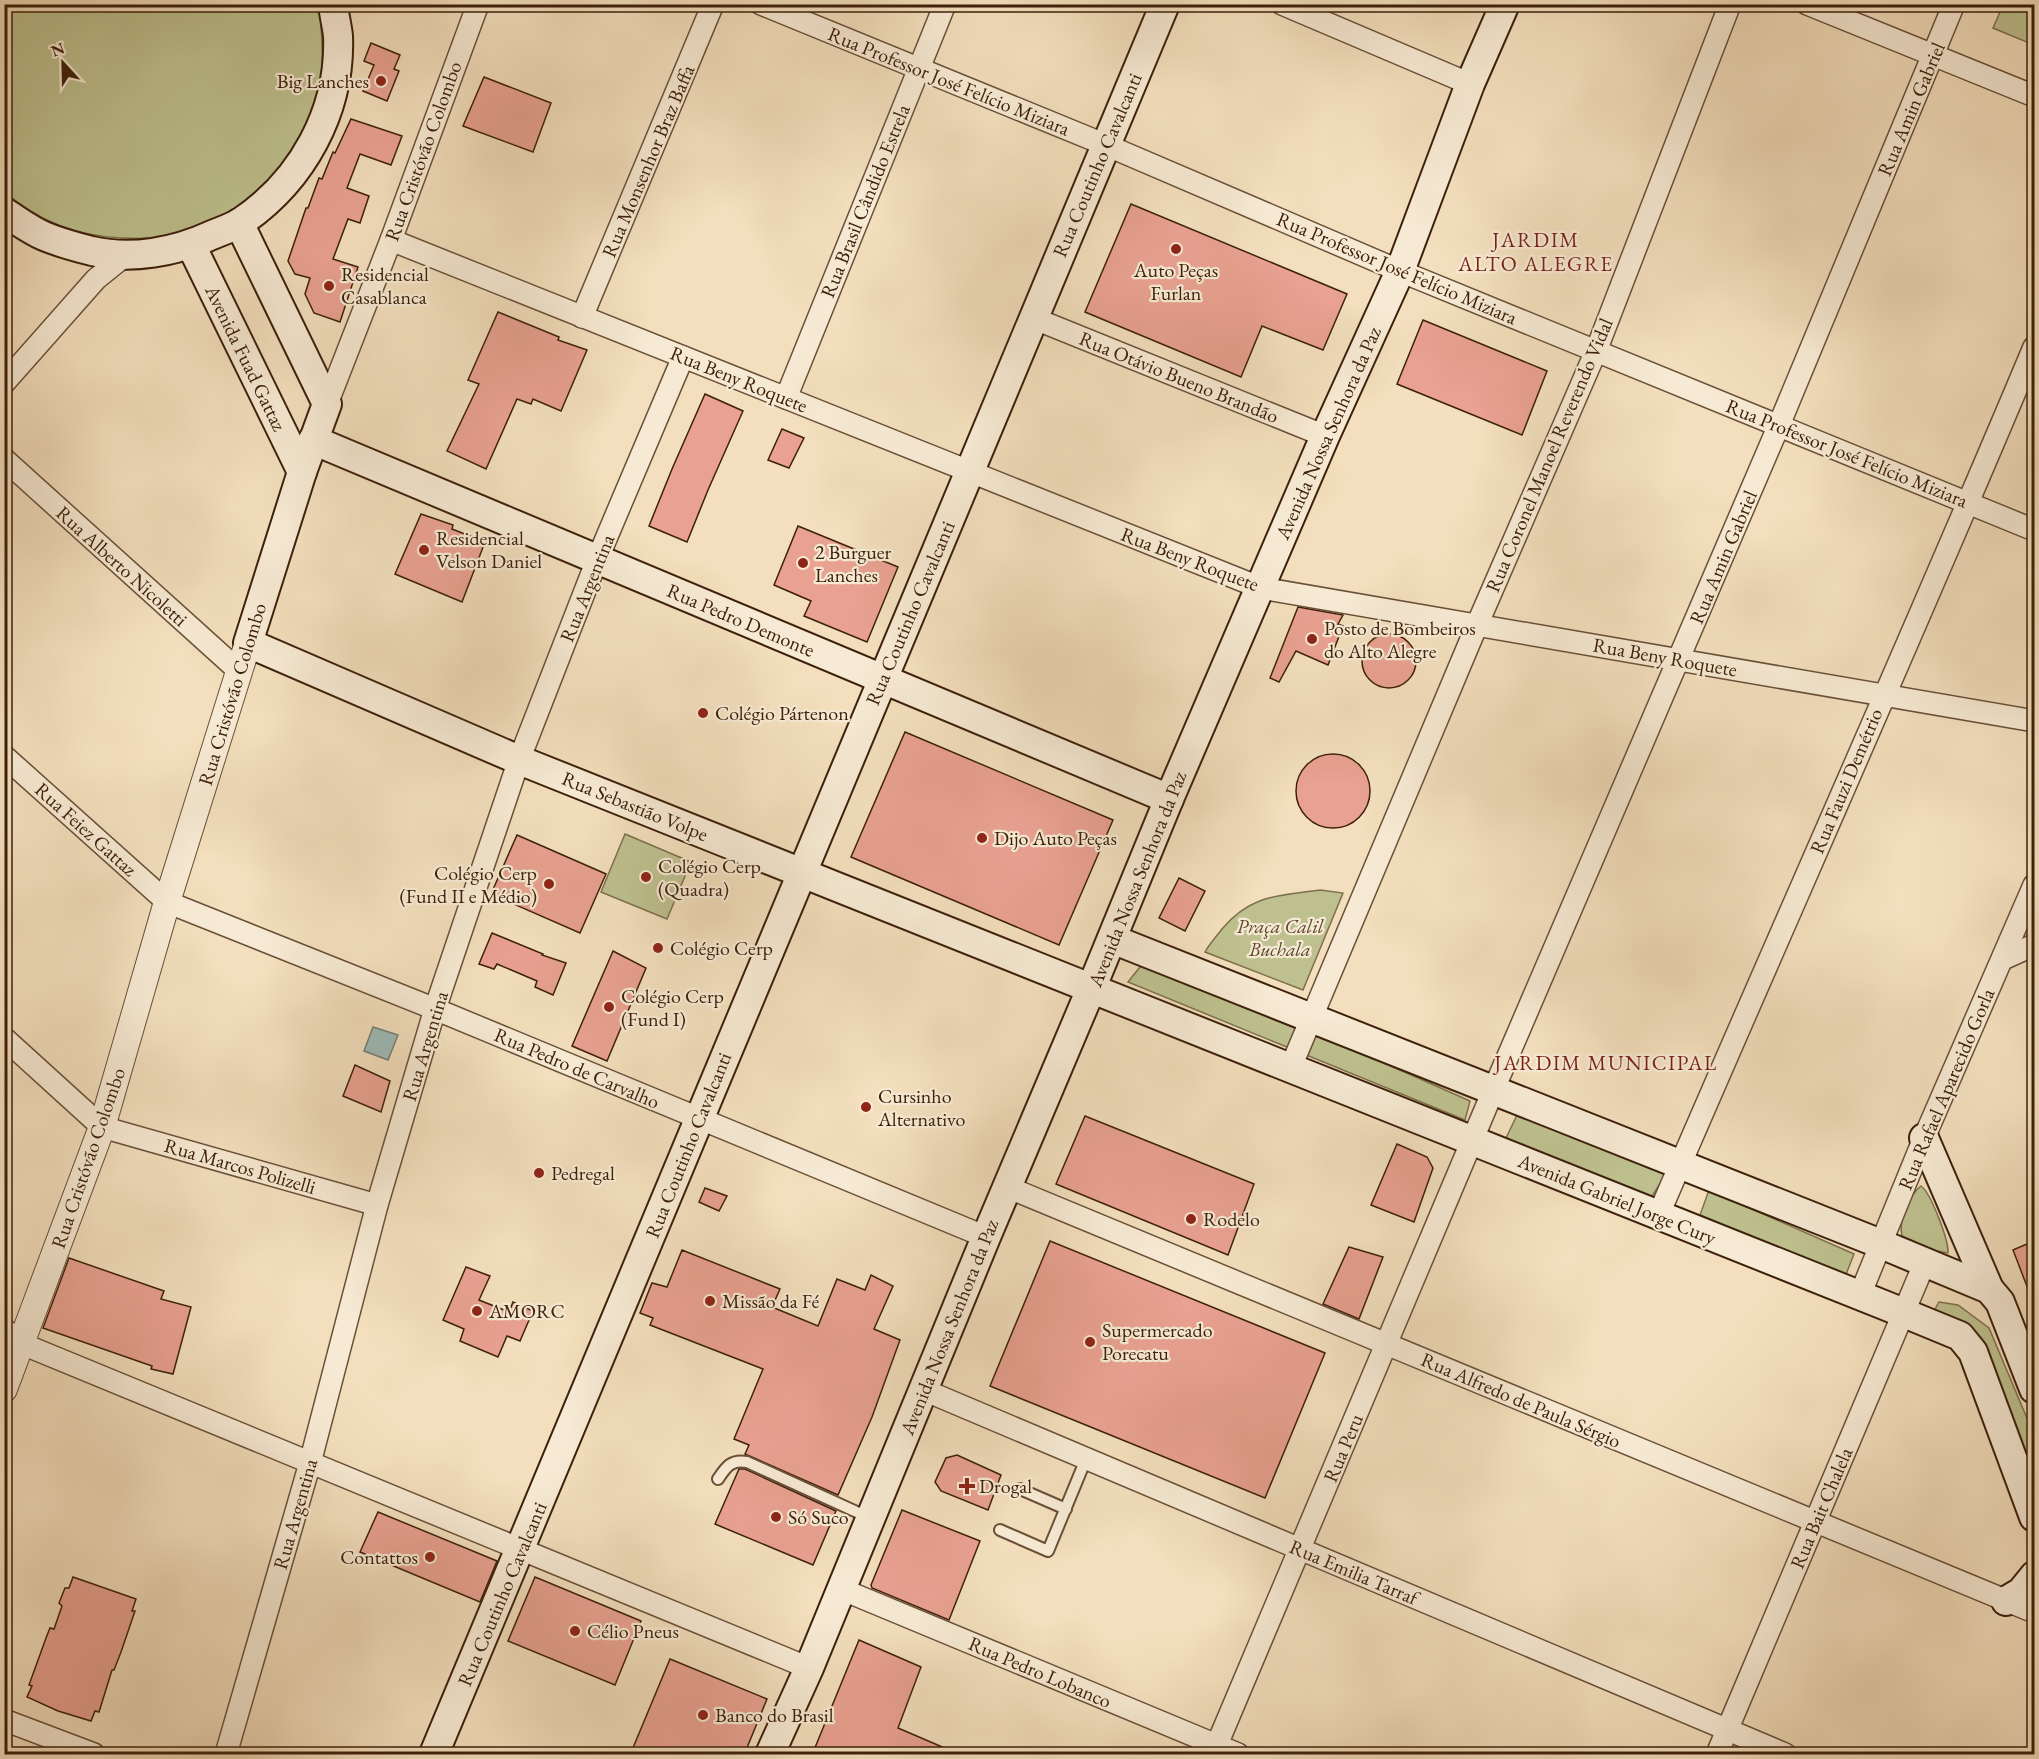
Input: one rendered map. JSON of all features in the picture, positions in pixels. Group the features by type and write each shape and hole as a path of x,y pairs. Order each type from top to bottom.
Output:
{"main road":[{"path":"4,212 44,236 93,251 128,254 159,252 191,245 239,223 274,196 303,162 323,123 335,80 338,36 333,4"},
{"name":"Rua Coutinho Cavalcanti","path":"434,1755 1165,4"},
{"name":"Avenida Nossa Senhora da Paz","path":"770,1755 809,1668 1169,799 1325,436 1400,271 1470,84 1505,4"},
{"path":"239,223 327,404"},
{"name":"Avenida Fuad Gattaz","path":"191,245 302,472"},
{"name":"Rua Cristóvão Colombo","path":"248,643 302,472 327,404"},
{"name":"Rua Pedro Demonte","path":"314,440 1169,799"},
{"name":"Rua Sebastião Volpe","path":"248,643 519,760 1091,989"},
{"path":"1112,939 1989,1289"},
{"name":"Avenida Gabriel Jorge Cury","path":"1091,989 1960,1336 1973,1352 2034,1517"},
{"path":"1924,1138 1989,1289 2000,1302 2034,1389"},
{"path":"2006,1601 2021,1592 2034,1576"}],"street":[{"name":"Rua Cristóvão Colombo","path":"327,404 391,240 478,4"},
{"name":"Rua Monsenhor Braz Baffa","path":"582,317 713,4"},
{"name":"Rua Professor José Felício Miziara","path":"761,4 1106,146 1400,271 2034,530"},
{"name":"Rua Brasil Cândido Estrela","path":"786,398 945,4"},
{"path":"1282,4 1470,84"},
{"name":"Rua Coronel Manoel Reverendo Vidal","path":"1290,1068 1477,625 1596,351 1730,4"},
{"path":"1807,4 2034,96"},
{"name":"Rua Amin Gabriel","path":"1472,1141 1779,425 1954,4"},
{"name":"Rua Beny Roquete","path":"391,240 1261,588 2034,721"},
{"path":"93,251 96,279"},
{"path":"4,383 96,279 128,254"},
{"name":"Rua Otávio Bueno Brandão","path":"1033,318 1325,436"},
{"name":"Rua Fauzi Demétrio","path":"1658,1216 1883,695 1969,503 2034,346"},
{"name":"Rua Argentina","path":"226,1755 310,1463 377,1205 435,1009 519,760 597,560 683,357"},
{"name":"Rua Alberto Nicoletti","path":"4,459 240,672"},
{"name":"Rua Cristóvão Colombo","path":"6,1380 12,1336 102,1127 167,902 248,643"},
{"name":"Rua Feiez Gattaz","path":"4,756 167,902"},
{"name":"Rua Rafael Aparecido Gorla","path":"1860,1295 1924,1138 2034,885"},
{"name":"Rua Pedro de Carvalho","path":"167,902 435,1009 986,1237"},
{"path":"2003,959 2034,945"},
{"path":"4,1038 102,1127"},
{"name":"Rua Marcos Polizelli","path":"102,1127 377,1205"},
{"name":"Rua Peru","path":"1215,1750 1472,1141"},
{"name":"Rua Alfredo de Paula Sérgio","path":"1007,1187 2034,1612"},
{"name":"Rua Bait Chalela","path":"1718,1755 1925,1262"},
{"path":"12,1336 310,1463 809,1668"},
{"name":"Rua Emilia Tarraf","path":"924,1390 1785,1755"},
{"name":"Rua Pedro Lobanco","path":"841,1589 1215,1750 1238,1755"},
{"path":"4,1720 94,1755"}],"lane":[{"path":"1000,1530 1048,1551 1086,1459"},
{"path":"718,1479 728,1464 738,1460 747,1462 870,1518"},
{"path":"1020,1489 1066,1509"}],"green space":[{"path":"4,5 319,5 322,72 318,95 301,138 271,178 253,196 214,224 185,234 148,238 105,237 74,230 44,219 5,192"},
{"path":"2003,5 2034,5 2034,45 1993,28"},
{"name":"Colégio Cerp (Quadra)","path":"625,834 691,862 667,919 601,892"},
{"name":"Praça Calil Buchala","path":"1320,890 1343,893 1303,990 1205,952 1233,918 1255,903 1279,896"},
{"path":"1144,962 1305,1028 1470,1101 1465,1120 1128,982"},
{"path":"1518,1113 1666,1174 1651,1198 1506,1138"},
{"path":"1921,1186 1930,1198 1939,1218 1948,1253 1936,1251 1902,1236 1901,1230 1906,1209 1912,1196"},
{"path":"1709,1190 1854,1254 1845,1277 1700,1215"},
{"path":"1939,1302 1958,1305 1989,1328 2034,1435 2034,1493 1973,1333 1934,1311"}],"water":[{"path":"373,1027 398,1035 388,1060 364,1051"}],"building":[{"name":"Big Lanches","path":"371,43 400,55 394,69 399,71 387,101 363,91 374,65 364,61"},
{"path":"484,77 551,103 533,152 463,126"},
{"path":"351,119 402,136 391,165 360,154 347,188 369,196 360,223 348,219 333,259 358,267 340,322 314,313 305,294 310,278 295,274 288,261 319,178 322,179 333,152 335,153"},
{"name":"Auto Peças Furlan","path":"1131,204 1347,294 1323,350 1262,326 1241,377 1085,312"},
{"path":"498,312 559,337 558,340 587,350 561,411 533,399 531,404 517,399 486,469 447,451 479,384 468,380"},
{"path":"1423,320 1547,371 1522,435 1397,384"},
{"path":"705,394 743,411 687,542 649,526"},
{"path":"782,429 804,438 789,468 768,460"},
{"path":"421,514 453,525 452,529 485,542 462,602 395,574"},
{"path":"798,526 898,567 867,642 804,616 811,601 774,585"},
{"name":"Posto de Bombeiros do Alto Alegre","path":"1298,607 1343,615 1338,624 1343,626 1328,665 1296,651 1279,682 1270,678"},
{"path":"1384,634 1394,634 1408,642 1414,651 1416,661 1414,671 1408,680 1394,688 1384,688 1367,676 1362,666 1362,656 1374,639"},
{"name":"Dijo Auto Peças","path":"905,732 1113,820 1059,945 851,857"},
{"path":"1326,754 1340,754 1354,760 1364,770 1370,784 1368,805 1354,822 1340,828 1326,828 1312,822 1302,812 1296,798 1296,784 1302,770 1312,760"},
{"name":"Colégio Cerp (Fund II e Médio)","path":"517,835 606,874 580,933 491,894"},
{"path":"1179,878 1205,891 1185,931 1159,918"},
{"path":"492,933 566,963 553,995 535,987 537,981 497,964 494,969 479,964"},
{"name":"Colégio Cerp (Fund I)","path":"613,951 646,968 607,1061 572,1046"},
{"path":"355,1065 390,1081 381,1112 343,1096"},
{"name":"Rodelo","path":"1085,1116 1254,1184 1228,1255 1056,1184"},
{"path":"1397,1144 1427,1157 1433,1168 1414,1222 1371,1205"},
{"path":"705,1188 727,1196 719,1211 699,1202"},
{"path":"1050,1241 1325,1353 1265,1498 990,1386"},
{"path":"2034,1241 2034,1302 2033,1302 2013,1250"},
{"path":"1349,1247 1383,1257 1359,1319 1323,1304"},
{"path":"682,1250 780,1289 772,1307 818,1326 837,1279 865,1290 871,1275 893,1286 874,1329 900,1340 872,1417 838,1495 745,1454 749,1445 734,1439 763,1369 650,1325 653,1318 640,1313 652,1283 667,1287"},
{"path":"69,1258 164,1291 161,1299 191,1307 173,1374 151,1369 152,1366 43,1328"},
{"name":"AMORC","path":"466,1267 490,1276 479,1300 509,1312 513,1302 533,1311 520,1341 507,1336 498,1357 460,1341 464,1329 443,1320"},
{"name":"Drogal","path":"957,1455 1001,1475 988,1510 941,1491 935,1482 946,1458"},
{"name":"Só Suco","path":"739,1469 745,1469 836,1511 813,1565 715,1524"},
{"path":"902,1510 980,1541 949,1620 872,1588 871,1585"},
{"name":"Contattos","path":"378,1512 497,1561 480,1602 360,1552"},
{"path":"73,1577 136,1599 132,1611 135,1611 114,1670 112,1670 99,1712 95,1711 91,1721 58,1711 27,1697 46,1638 50,1628 54,1629 62,1606 59,1603 65,1588 69,1588"},
{"name":"Célio Pneus","path":"535,1577 641,1621 615,1685 508,1641"},
{"path":"859,1640 921,1667 898,1728 961,1755 812,1755"},
{"name":"Banco do Brasil","path":"670,1659 767,1699 744,1755 630,1755"}],"place":[{"name":"Big Lanches","path":"381,81"},
{"name":"Auto Peças Furlan","path":"1176,249"},
{"name":"Residencial Casablanca","path":"329,286"},
{"name":"Residencial Velson Daniel","path":"424,550"},
{"name":"2 Burguer Lanches","path":"803,563"},
{"name":"Posto de Bombeiros do Alto Alegre","path":"1312,639"},
{"name":"Colégio Pártenon","path":"703,713"},
{"name":"Dijo Auto Peças","path":"982,838"},
{"name":"Colégio Cerp (Quadra)","path":"646,877"},
{"name":"Colégio Cerp (Fund II e Médio)","path":"549,884"},
{"name":"Colégio Cerp","path":"658,948"},
{"name":"Colégio Cerp (Fund I)","path":"609,1007"},
{"name":"Cursinho Alternativo","path":"866,1107"},
{"name":"Pedregal","path":"539,1173"},
{"name":"Rodelo","path":"1191,1219"},
{"name":"Missão da Fé","path":"710,1301"},
{"name":"AMORC","path":"477,1311"},
{"name":"Supermercado Porecatu","path":"1090,1342"},
{"name":"Drogal","path":"967,1486"},
{"name":"Só Suco","path":"776,1517"},
{"name":"Contattos","path":"430,1557"},
{"name":"Célio Pneus","path":"575,1631"},
{"name":"Banco do Brasil","path":"703,1715"}],"district":[{"name":"JARDIM ALTO ALEGRE","path":"1536,251"},
{"name":"JARDIM MUNICIPAL","path":"1606,1062"}]}
